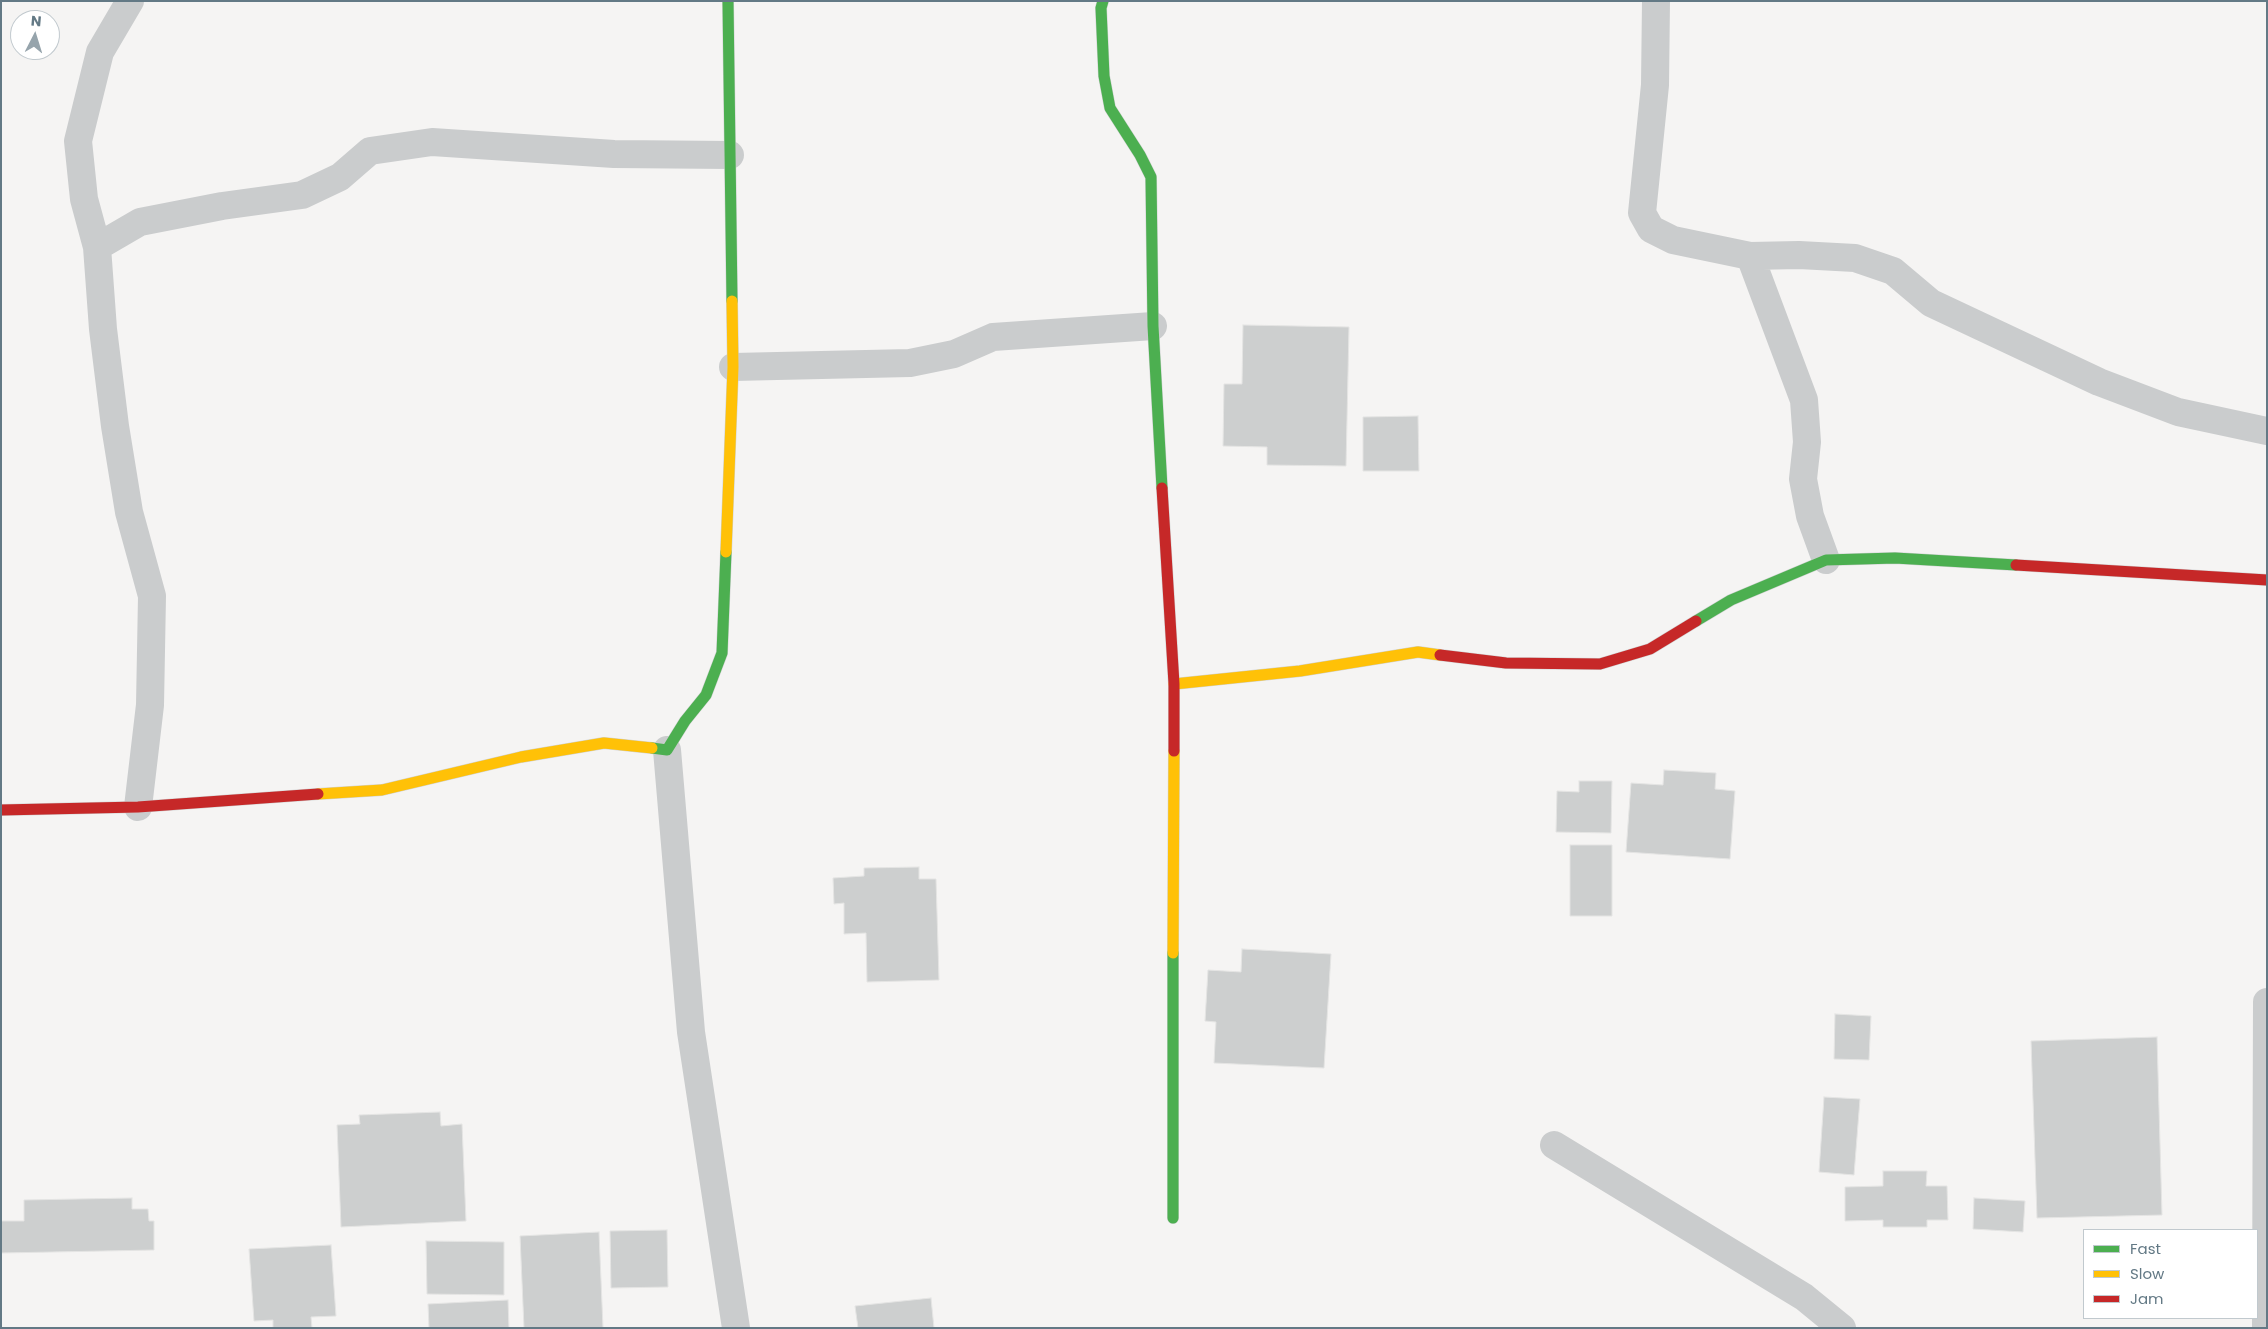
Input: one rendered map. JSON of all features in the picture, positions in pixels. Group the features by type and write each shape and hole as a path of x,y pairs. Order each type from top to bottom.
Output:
{"street":[{"path":"130,1 100,52 78,141 84,199 97,247 103,329 115,426 129,512 152,596 150,705 138,807"},
{"path":"728,1 733,367 722,653 706,695 685,721 667,750 691,1032 736,1328"},
{"path":"1103,1 1101,8 1104,76 1110,108 1152,177 1154,326 1174,684 1173,1218"},
{"path":"1656,1 1655,84 1642,213 1651,229 1673,240 1750,256 1855,258 1894,271 1931,303 2100,382 2178,412 2267,431"},
{"path":"97,247 140,222 222,206 302,195 340,177 370,151 432,142 614,154 730,155"},
{"path":"1750,256 1804,400 1807,442 1803,479 1810,516 1826,560"},
{"path":"733,367 910,363 954,354 993,336 1154,326"},
{"path":"1174,684 1300,671 1418,652 1506,663 1600,664 1650,649 1731,600 1826,560 1895,558 2267,580"},
{"path":"1,810 138,807 382,790 521,757 604,743 667,750"},
{"path":"2266,1328 2267,1002"},
{"path":"1554,1145 1804,1297 1842,1328"}],"building":[{"path":"1243,325 1349,327 1346,466 1267,465 1267,447 1223,446 1224,384 1242,384"},
{"path":"1418,416 1419,471 1363,471 1363,417"},
{"path":"1664,770 1716,773 1715,789 1735,791 1730,859 1626,852 1631,783 1663,785"},
{"path":"1579,781 1612,781 1611,833 1556,832 1557,791 1579,792"},
{"path":"1570,845 1612,845 1612,916 1570,916"},
{"path":"919,867 919,879 936,879 939,980 867,982 866,933 844,934 844,903 834,904 833,878 864,876 864,868"},
{"path":"1242,949 1331,954 1324,1068 1214,1063 1216,1022 1205,1021 1208,970 1241,972"},
{"path":"1835,1014 1871,1016 1869,1060 1834,1059"},
{"path":"2157,1037 2162,1215 2037,1218 2031,1041"},
{"path":"1824,1097 1860,1099 1854,1175 1819,1172"},
{"path":"440,1112 441,1126 462,1124 466,1221 341,1227 337,1125 360,1124 359,1115"},
{"path":"1883,1171 1927,1171 1926,1186 1947,1186 1948,1220 1927,1220 1927,1227 1883,1227 1883,1220 1845,1221 1845,1187 1883,1186"},
{"path":"132,1198 132,1209 148,1209 149,1221 154,1221 154,1250 1,1253 1,1221 24,1221 24,1200"},
{"path":"1974,1198 2025,1201 2023,1232 1973,1229"},
{"path":"667,1230 668,1287 611,1288 610,1231"},
{"path":"599,1232 603,1328 524,1328 520,1236"},
{"path":"426,1241 504,1242 504,1295 427,1294"},
{"path":"331,1245 336,1316 311,1317 312,1328 273,1328 273,1320 254,1321 249,1249"},
{"path":"931,1298 934,1328 858,1328 855,1306"},
{"path":"508,1300 509,1328 429,1328 428,1304"}],"traffic: fast":[{"path":"728,1 732,301"},
{"path":"1103,1 1101,8 1104,76 1110,108 1140,155 1151,177 1153,326 1162,488"},
{"path":"652,748 667,750 685,721 706,695 722,653 726,552"},
{"path":"1696,621 1731,600 1826,560 1895,558 2016,565"},
{"path":"1173,953 1173,1218"}],"traffic: slow":[{"path":"726,552 733,367 732,301"},
{"path":"1174,684 1300,671 1418,652 1440,655"},
{"path":"318,794 382,790 521,757 604,743 652,748"},
{"path":"1173,953 1174,751"}],"traffic: jam":[{"path":"1162,488 1174,684 1174,751"},
{"path":"2016,565 2267,580"},
{"path":"1440,655 1506,663 1600,664 1650,649 1696,621"},
{"path":"1,810 138,807 318,794"}]}
